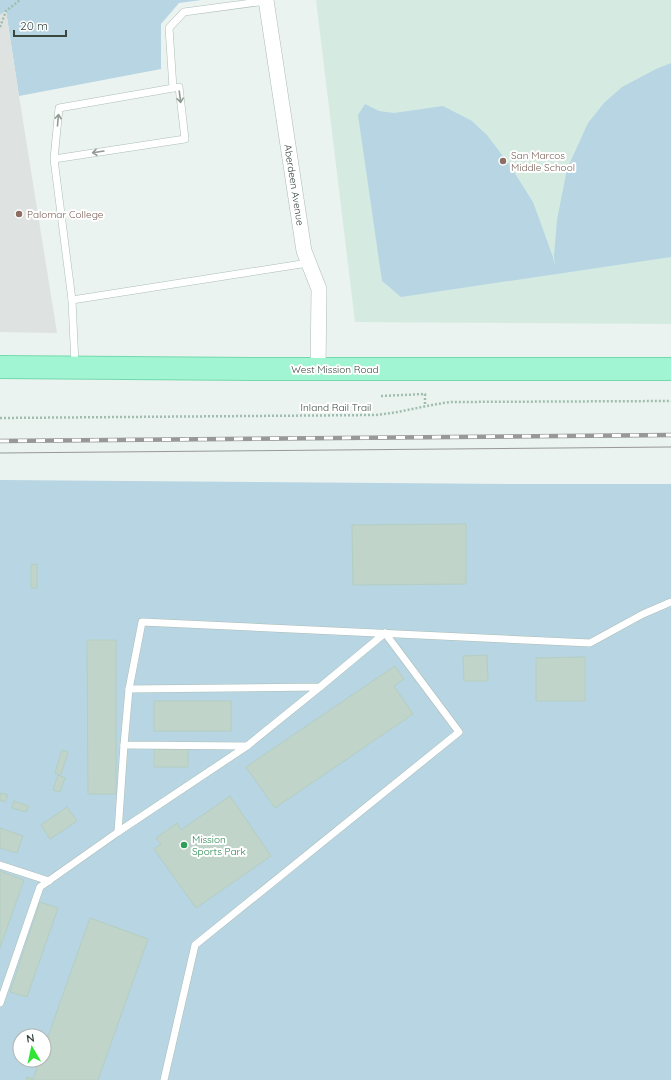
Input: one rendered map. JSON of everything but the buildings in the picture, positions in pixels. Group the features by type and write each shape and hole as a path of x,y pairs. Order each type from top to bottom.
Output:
{"main road":[{"name":"West Mission Road","path":"0,367 318,369 671,368"}],"street":[{"name":"Aberdeen Avenue","path":"266,0 304,251 319,289 318,369"}],"lane":[{"path":"173,88 169,28 184,12 266,0"},
{"path":"54,159 185,138 179,87 59,108 54,159 72,300 75,367"},
{"path":"72,300 308,263"},
{"path":"118,832 129,689 142,622 590,643 643,614 671,602"},
{"path":"0,1003 40,887 118,832 247,746 385,633"},
{"path":"164,1080 195,945 459,732 385,633"},
{"path":"129,689 320,687"},
{"path":"124,745 247,746"},
{"path":"0,865 49,881"}],"path":[{"path":"0,27 6,11 20,0"},
{"path":"381,396 425,394 425,406"},
{"name":"Inland Rail Trail","path":"0,418 375,415 394,413 451,402 671,401"}],"shaded area":[{"path":"0,0 201,0 179,3 161,24 161,69 19,96 6,11 0,15"},
{"name":"San Marcos Middle School","path":"316,0 671,0 671,324 355,322"},
{"name":"Palomar College","path":"6,11 57,333 0,332 0,15"},
{"path":"671,63 671,257 401,297 382,281 358,115 365,104 379,111 394,113 443,106 472,121 487,135 509,164 533,202 553,257 555,267 554,256 557,220 567,169 588,123 604,103 622,87 656,69"},
{"name":"Mission Sports Park","path":"0,480 671,484 671,1080 0,1080"}],"tram line":[{"path":"0,453 671,447"}],"railway":[{"path":"0,441 671,435"}],"place":[{"name":"San Marcos Middle School","path":"503,161"},
{"name":"Palomar College","path":"19,214"},
{"name":"Mission Sports Park","path":"184,845"}]}
